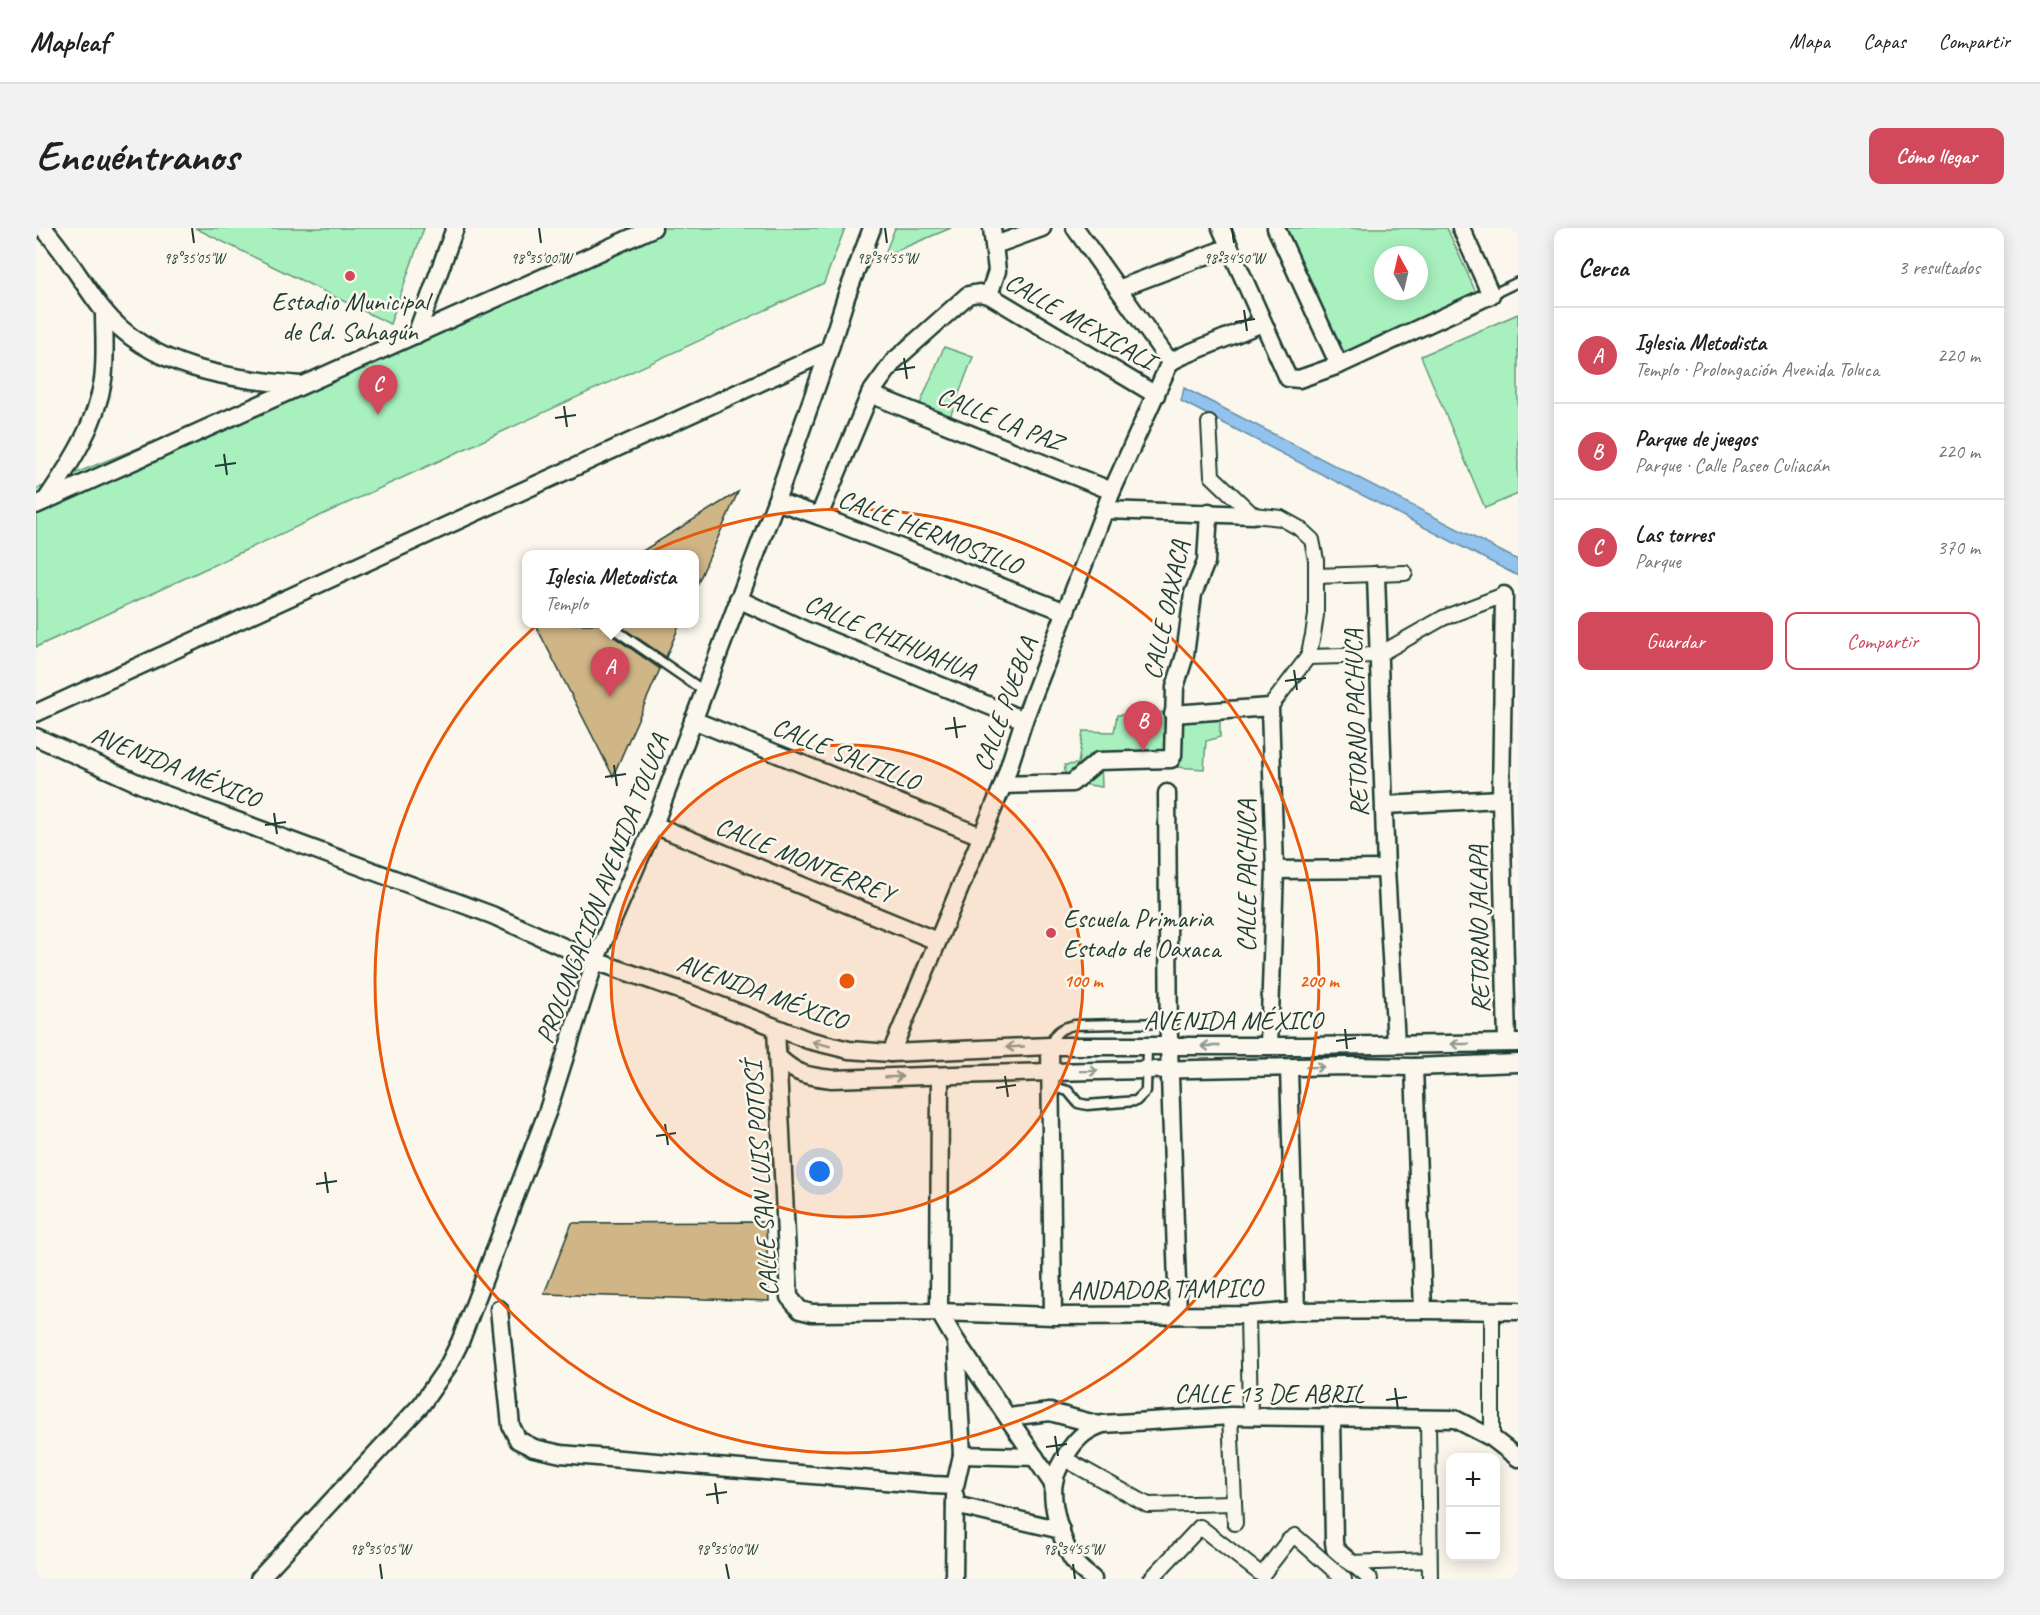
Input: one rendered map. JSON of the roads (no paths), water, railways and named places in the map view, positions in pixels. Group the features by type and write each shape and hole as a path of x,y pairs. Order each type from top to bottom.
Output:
{"street":[{"path":"43,228 60,247 104,311 133,338 159,354 189,366 244,380 301,385"},
{"path":"416,336 456,228"},
{"path":"41,503 653,228"},
{"name":"PROLONGACIÓN AVENIDA TOLUCA","path":"259,1579 421,1406 448,1366 460,1342 548,1110 595,961 654,825 776,501 872,228"},
{"path":"819,516 870,394 894,361 968,295 986,292 997,271 992,228"},
{"path":"995,245 1042,228"},
{"path":"1075,228 1118,289 1164,378 1182,356 1262,323"},
{"path":"1221,228 1284,371 1288,378 1293,379 1339,365 1491,295 1461,228"},
{"path":"1276,228 1339,365"},
{"path":"1118,289 1229,247"},
{"name":"CALLE MEXICALI","path":"986,292 1164,378"},
{"path":"41,503 80,448 96,411 103,380 104,311"},
{"path":"36,713 829,351"},
{"name":"CALLE PUEBLA","path":"891,1053 1003,785 1024,720 1104,510 1164,378"},
{"name":"CALLE LA PAZ","path":"870,394 1112,491"},
{"path":"1209,423 1212,476 1252,515"},
{"name":"CALLE HERMOSILLO","path":"776,501 1066,612"},
{"path":"1104,510 1209,512 1281,518 1299,528 1312,540 1316,560 1316,615 1308,657 1270,707 1173,714"},
{"name":"CALLE OAXACA","path":"1003,785 1065,785 1079,780 1098,761 1168,760 1173,755 1175,687 1185,655 1193,594 1206,562 1209,512"},
{"path":"1316,576 1406,573"},
{"name":"RETORNO PACHUCA","path":"1376,575 1386,869 1395,1044"},
{"path":"1308,657 1378,655 1443,618 1504,596"},
{"name":"RETORNO JALAPA","path":"1504,596 1513,1043"},
{"name":"CALLE CHIHUAHUA","path":"738,599 807,631 1024,720"},
{"name":"CALLE PACHUCA","path":"1269,1046 1275,870 1270,707"},
{"name":"CALLE SALTILLO","path":"693,720 981,836"},
{"name":"AVENIDA MÉXICO","path":"36,737 153,790 492,915 595,961 688,993 808,1041 849,1050 891,1053 1050,1046 1513,1043"},
{"path":"1167,793 1168,1023 1178,1314"},
{"path":"1385,805 1507,809"},
{"name":"CALLE MONTERREY","path":"654,825 937,941"},
{"path":"1275,870 1386,869"},
{"name":"CALLE SAN LUIS POTOSÍ","path":"776,1029 789,1297 800,1310 812,1313"},
{"path":"1050,1046 1053,1316"},
{"name":"AVENIDA MÉXICO","path":"779,1058 798,1073 832,1079 940,1076 1049,1079 1147,1070 1414,1067 1518,1063"},
{"path":"1414,1067 1423,1310"},
{"path":"1289,1068 1296,1311"},
{"path":"940,1076 939,1312 956,1341 1053,1484"},
{"path":"500,1309 511,1426 518,1440 534,1448 561,1454 955,1486"},
{"name":"ANDADOR TAMPICO","path":"812,1313 939,1312 1053,1316 1248,1315 1296,1311 1518,1311"},
{"path":"1492,1311 1492,1438"},
{"path":"1248,1315 1250,1416"},
{"path":"954,1579 955,1486 962,1455 956,1341"},
{"path":"1008,1417 1050,1412 1099,1425"},
{"path":"1230,1416 1235,1523"},
{"name":"CALLE 13 DE ABRIL","path":"1099,1425 1230,1416 1455,1419 1492,1438 1518,1458"},
{"path":"1332,1417 1335,1549 1370,1579"},
{"path":"1428,1419 1430,1579"},
{"path":"1093,1579 1080,1569 1071,1556 1056,1517 1053,1484 1063,1458 1088,1429 1099,1425"},
{"path":"962,1455 1035,1457"},
{"path":"1063,1458 1148,1505 1234,1503"},
{"path":"955,1505 1061,1530"},
{"path":"1151,1579 1200,1527 1262,1575 1288,1540 1295,1536 1344,1579"},
{"path":"1351,1563 1429,1560"}],"lane":[{"path":"1491,295 1518,282"},
{"path":"614,629 704,691"},
{"path":"1050,1046 1054,1035 1059,1030 1074,1025 1168,1023"},
{"path":"1049,1079 1068,1091 1078,1103 1087,1105 1136,1101 1146,1091 1147,1046"}],"water":[{"path":"1184,388 1518,560 1518,576 1181,401"}],"place":[{"name":"Estadio Municipal de Cd. Sahagún","path":"350,276"},
{"name":"Las torres","path":"378,415"},
{"name":"Iglesia Metodista","path":"610,697"},
{"name":"Parque de juegos","path":"1143,751"},
{"name":"Escuela Primaria Estado de Oaxaca","path":"1051,933"}]}
